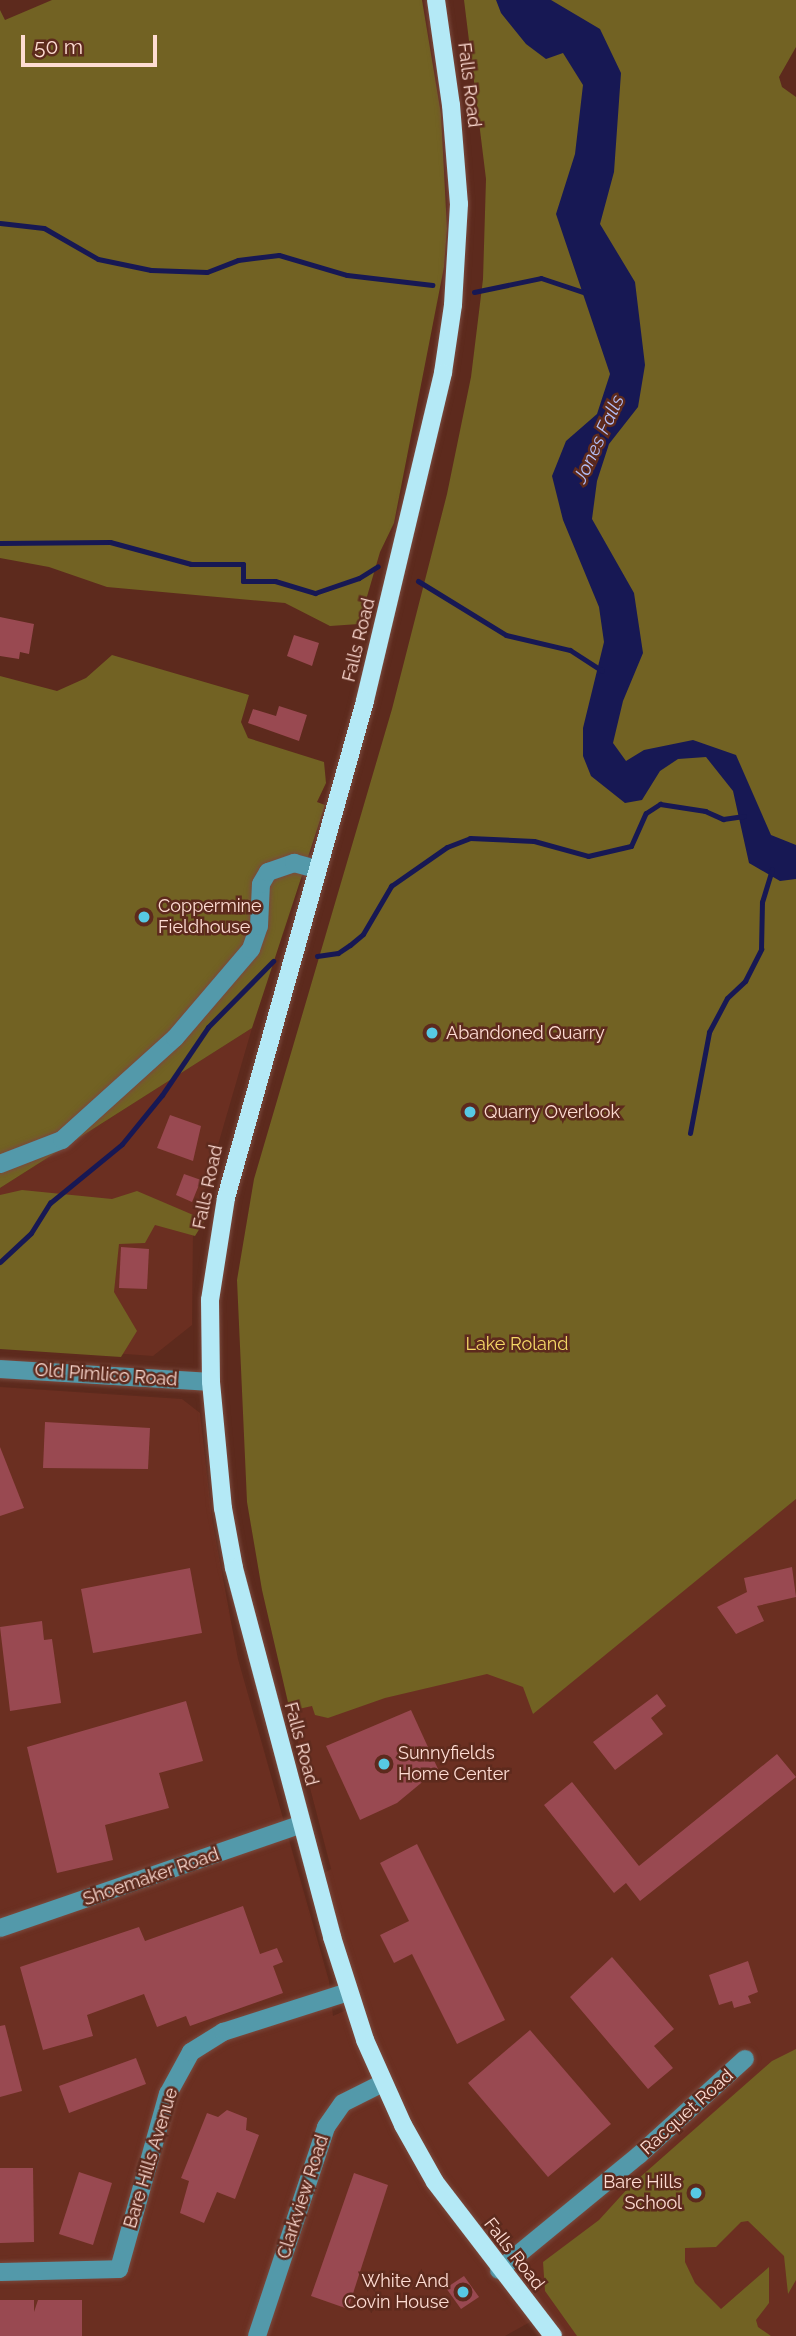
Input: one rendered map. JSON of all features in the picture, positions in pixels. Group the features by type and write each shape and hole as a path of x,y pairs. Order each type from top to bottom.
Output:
{"main road":[{"name":"Falls Road","path":"436,0 458,180 450,330 414,511 220,1225 210,1300 211,1382 223,1508 234,1568 348,1992 383,2083 435,2182 499,2270 553,2336"}],"street":[{"path":"0,1164 62,1140 175,1038 251,949 259,926 261,884 268,872 294,863 317,869"},
{"name":"Old Pimlico Road","path":"0,1368 211,1382"},
{"name":"Shoemaker Road","path":"0,1928 302,1824"},
{"name":"Bare Hills Avenue","path":"0,2272 118,2269 168,2094 191,2052 223,2032 348,1992"},
{"name":"Racquet Road","path":"499,2270 639,2155 745,2059"},
{"name":"Clarkview Road","path":"257,2336 326,2127 343,2103 383,2083"}],"shaded area":[{"path":"252,1028 193,1231 192,1325 153,1356 0,1345 0,1188"},
{"path":"0,1387 182,1399 200,1413 212,1519 238,1659 329,1981 333,2016 351,2008 318,1877 331,1869 290,1711 644,1620 796,1499 796,2336 555,2336 539,2317 505,2336 0,2336"}],"green space":[{"path":"52,0 422,0 441,114 447,229 444,267 394,523 380,552 359,624 330,626 285,603 107,587 49,567 0,558 0,10 5,20"},
{"name":"Lake Roland","path":"464,0 796,0 796,47 779,77 782,87 796,97 796,1499 533,1714 523,1687 487,1674 385,1698 328,1718 315,1715 312,1706 290,1711 262,1590 247,1502 237,1280 254,1179 392,709 447,494 471,377 483,279 486,179"},
{"name":"Coppermine Fieldhouse","path":"112,655 249,695 241,722 248,738 324,762 326,783 317,802 325,805 252,1028 0,1188 0,676 57,691 86,678"},
{"path":"22,1190 112,1199 137,1191 205,1220 195,1236 155,1225 145,1243 119,1244 114,1292 137,1331 121,1357 0,1349 0,1195"},
{"name":"Bare Hills School","path":"796,2049 796,2280 788,2294 784,2256 748,2221 741,2222 716,2247 685,2248 685,2262 695,2283 721,2309 769,2267 769,2303 756,2320 758,2327 771,2336 577,2336 545,2291 543,2262 599,2220 630,2186 772,2061"}],"water":[{"name":"Jones Falls","path":"496,0 551,0 600,29 621,73 614,172 600,224 635,282 645,365 638,407 609,444 597,481 592,519 634,593 643,653 623,701 613,743 626,761 644,750 693,740 736,755 771,835 796,845 796,879 780,881 749,863 733,791 706,757 678,759 660,771 642,800 625,803 591,776 583,756 583,728 604,642 599,607 563,520 552,476 566,441 597,414 610,374 556,214 575,154 583,85 563,53 546,59 526,44 501,13"}],"building":[{"path":"0,617 34,624 29,654 20,652 19,659 0,656"},
{"path":"294,635 319,643 312,666 287,656"},
{"path":"279,706 307,715 299,741 248,723 253,709 276,716"},
{"path":"170,1115 201,1126 193,1161 157,1148"},
{"path":"184,1174 201,1180 192,1202 176,1195"},
{"path":"121,1247 149,1249 147,1289 119,1288"},
{"path":"45,1422 150,1428 148,1469 43,1468"},
{"path":"0,1447 24,1508 0,1516"},
{"path":"792,1567 796,1597 757,1606 764,1621 736,1634 717,1607 747,1592 744,1578"},
{"path":"190,1568 202,1633 93,1653 81,1589"},
{"path":"42,1621 44,1640 52,1639 61,1703 10,1711 0,1627"},
{"path":"657,1694 666,1706 651,1718 663,1734 615,1770 593,1742"},
{"path":"186,1701 203,1761 159,1773 169,1808 105,1825 113,1860 57,1873 27,1747"},
{"name":"Sunnyfields Home Center","path":"411,1710 438,1769 397,1803 360,1820 326,1746"},
{"path":"777,1754 796,1777 640,1901 626,1883 614,1893 544,1805 572,1782 639,1866"},
{"path":"417,1844 505,2020 457,2044 412,1954 394,1963 380,1935 409,1921 380,1863"},
{"path":"243,1906 260,1954 277,1948 283,1962 273,1966 283,1993 190,2026 186,2016 157,2027 144,1994 87,2015 93,2036 43,2050 20,1967 139,1927 145,1941"},
{"path":"612,1957 674,2029 654,2046 673,2068 648,2089 570,1997"},
{"path":"748,1961 758,1992 748,1996 751,2003 734,2008 732,2001 719,2005 709,1975"},
{"path":"5,2025 22,2091 0,2097 0,2026"},
{"path":"530,2030 611,2124 548,2177 468,2083"},
{"path":"136,2058 146,2084 69,2113 59,2086"},
{"path":"227,2110 247,2118 246,2130 259,2135 235,2199 217,2192 204,2223 180,2213 189,2181 181,2178 207,2113 218,2117"},
{"path":"0,2168 33,2168 34,2242 0,2243"},
{"path":"79,2172 112,2183 93,2245 59,2234"},
{"path":"354,2173 388,2185 348,2309 311,2296"},
{"name":"White And Covin House","path":"464,2276 479,2297 461,2309 446,2288"},
{"path":"0,2300 34,2300 34,2312 38,2300 82,2300 82,2336 0,2336"}],"waterway":[{"path":"0,223 44,228 98,259 151,270 207,272 238,260 279,255 347,275 432,285"},
{"path":"474,292 541,278 586,293"},
{"path":"0,543 110,542 191,564 243,564 243,581 275,581 315,593 359,578 378,566"},
{"path":"418,581 506,635 570,650 602,671"},
{"path":"317,956 338,953 350,945 363,934 391,886 447,847 470,838 534,841 588,856 631,846 646,813 660,804 705,811 723,819 744,816"},
{"path":"690,1133 709,1032 727,998 745,981 761,949 762,902 772,869"},
{"path":"0,1262 31,1233 50,1203 122,1144 162,1095 208,1027 273,961"}],"place":[{"name":"Coppermine Fieldhouse","path":"144,917"},
{"name":"Abandoned Quarry","path":"432,1033"},
{"name":"Quarry Overlook","path":"470,1112"},
{"name":"Sunnyfields Home Center","path":"384,1764"},
{"name":"Bare Hills School","path":"696,2193"},
{"name":"White And Covin House","path":"463,2292"}]}
